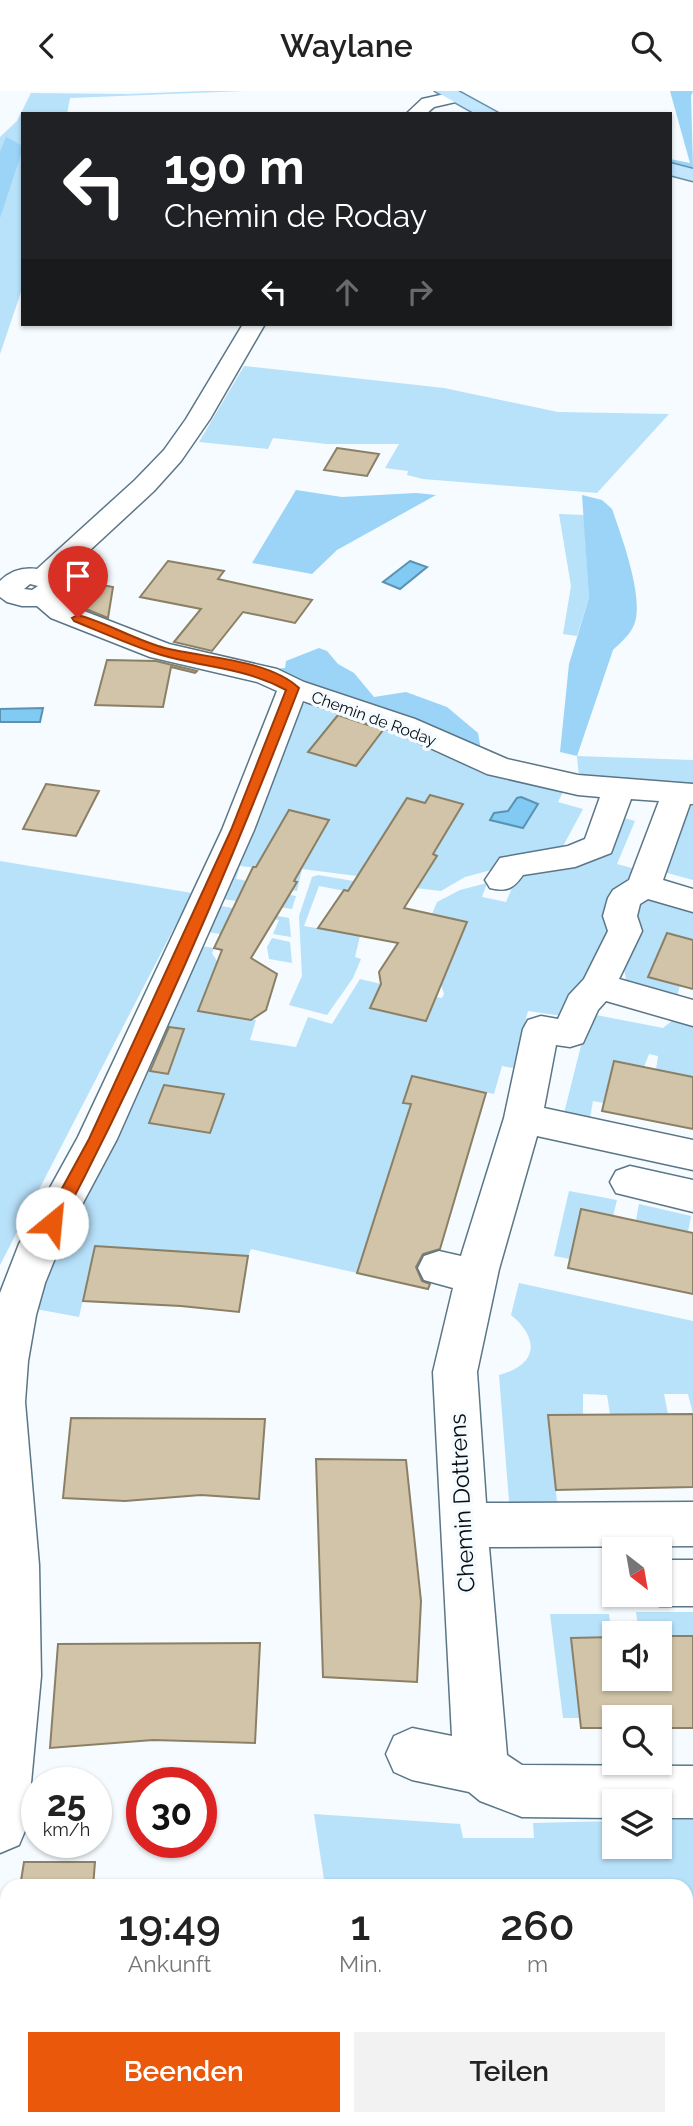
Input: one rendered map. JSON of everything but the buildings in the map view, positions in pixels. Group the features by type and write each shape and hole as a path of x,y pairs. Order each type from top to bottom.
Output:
{"main road":[{"path":"449,94 487,112"},
{"path":"672,170 693,175"}],"street":[{"path":"417,112 428,103 449,94"},
{"path":"6,596 9,588 18,579 29,576 43,587 63,557 159,471 179,447 253,326"},
{"name":"Chemin de Roday","path":"43,587 61,612 160,650 242,667 267,675 293,688 404,725 498,767 578,785 685,793 644,886 625,898 620,916 625,931 598,986"},
{"path":"0,1826 16,1676 7,1567 3,1402 6,1361 24,1283 40,1244 97,1139 238,830 293,688"},
{"path":"502,880 512,866 575,856 599,845 620,787"},
{"path":"644,886 693,901"},
{"path":"598,986 693,1013"},
{"name":"Chemin Dottrens","path":"483,1769 477,1733 463,1525 455,1372 457,1273 524,1106 541,1029 570,1034 582,1004 598,986"},
{"path":"524,1106 693,1155"},
{"path":"630,1182 693,1196"},
{"path":"463,1525 693,1524"},
{"path":"672,1583 693,1583"},
{"path":"412,1754 483,1769 498,1784 522,1791 693,1792"}],"shaded area":[{"path":"244,91 70,98 67,112 22,112 31,93"},
{"path":"670,91 693,91 693,168 672,163 672,159 690,163"},
{"path":"21,113 21,145 6,138 0,151 0,137 17,121"},
{"path":"6,137 21,145 21,155 0,219 0,151"},
{"path":"21,155 21,292 0,354 0,219"},
{"path":"244,366 444,388 558,412 669,414 597,493 423,479 407,475 408,471 385,468 399,444 327,444 273,438 268,449 199,442"},
{"path":"296,490 342,497 416,493 436,495 337,550 312,574 252,563"},
{"path":"582,495 602,500 612,509 630,567 637,614 630,632 613,650 577,756 560,752 569,664 589,598"},
{"path":"559,514 584,515 589,598 577,636 563,634 571,586"},
{"path":"410,561 427,567 400,589 383,582"},
{"path":"319,648 327,651 338,664 354,673 374,697 406,692 447,707 478,733 481,750 271,669 285,668 286,661"},
{"path":"309,703 392,727 497,775 563,792 558,802 583,809 562,848 507,859 491,870 465,877 441,891 407,887 408,878 422,880 437,856 433,854 454,819 402,805 370,856 373,878 302,869 297,891 282,889 287,871 240,866 236,879 296,896 292,909 222,899 294,706"},
{"path":"43,708 40,722 0,722 0,709"},
{"path":"577,756 693,760 693,785 579,777"},
{"path":"517,798 538,804 523,828 490,820 494,813 508,811"},
{"path":"693,806 693,880 664,872"},
{"path":"621,817 635,821 617,864 639,870 612,936 585,983 567,999 562,1016 528,1011 513,1068 502,1066 494,1094 412,1077 403,1103 411,1104 357,1273 251,1249 248,1256 95,1246 79,1317 36,1309 42,1284 201,946 214,948 212,953 218,963 199,1011 256,1020 250,1040 296,1047 308,1017 332,1024 360,979 381,984 370,1007 426,1020 432,1007 430,996 442,998 444,994 441,985 467,922 432,914 437,902 460,890 487,883 482,897 506,902 517,876 589,859"},
{"path":"0,861 192,893 0,1265"},
{"path":"318,875 365,883 374,938 360,936 355,957 361,959 353,978 327,1015 289,1005 302,976 299,916 312,877","holes":["319,886 356,893 359,935 304,926"]},
{"path":"654,898 693,909 693,940 667,933 680,985 676,1001 627,983 624,951 632,919 641,899"},
{"path":"221,906 289,918 291,937 273,934 279,920 232,911 220,934 208,932"},
{"path":"272,938 290,942 292,963 269,959 267,947"},
{"path":"596,1015 663,1028 673,1020 693,1021 693,1077 656,1070 658,1056 649,1054 644,1067 604,1103 593,1101 589,1123 563,1117 588,1018"},
{"path":"569,1191 617,1200 613,1216 581,1209 570,1259 554,1256"},
{"path":"639,1204 691,1216 688,1232 636,1220"},
{"path":"519,1283 693,1321 693,1414 688,1394 664,1394 668,1414 610,1414 607,1395 583,1394 583,1415 549,1418 558,1513 510,1514 499,1375 521,1365 528,1358 530,1350 527,1333 511,1315"},
{"path":"636,1612 693,1612 693,1636 672,1635 672,1621 637,1621"},
{"path":"550,1614 609,1614 610,1621 602,1621 602,1637 571,1638 580,1718 563,1718"},
{"path":"314,1814 460,1824 463,1838 534,1838 533,1823 602,1821 602,1859 672,1859 672,1820 693,1819 693,1879 324,1879"}],"route":[{"path":"52,1223 97,1139 148,1022 238,830 293,688 267,675 242,667 160,650 78,618"}]}
